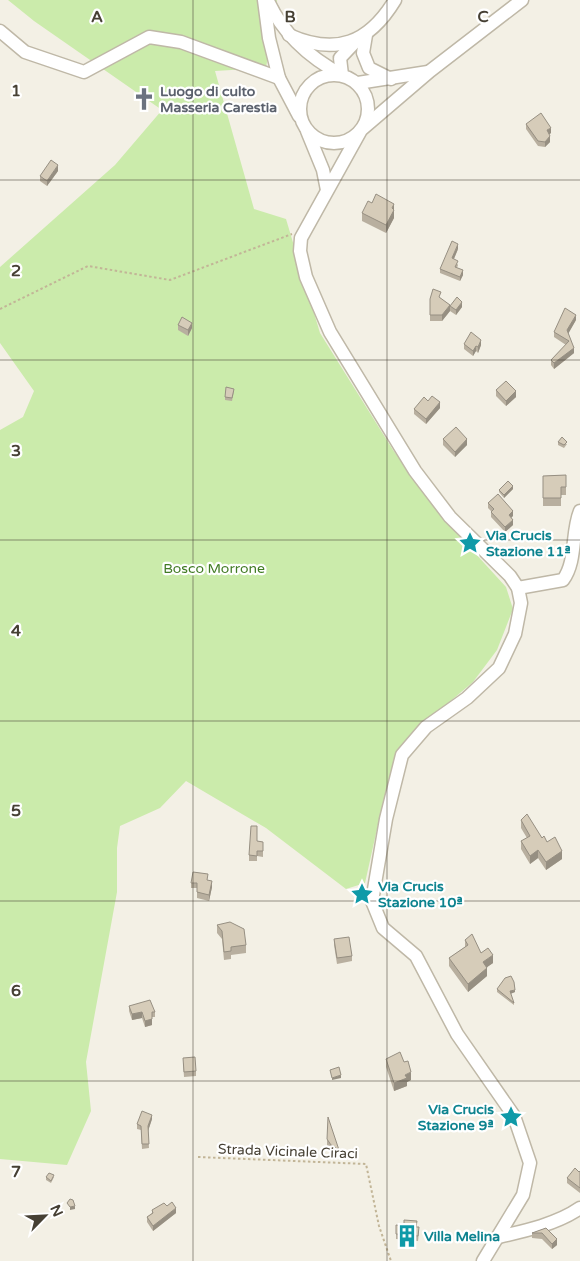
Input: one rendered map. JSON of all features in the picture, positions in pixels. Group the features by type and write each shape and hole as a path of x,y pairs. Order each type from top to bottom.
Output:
{"street":[{"path":"266,0 276,18 312,57 358,83 363,91 367,110 366,121 301,238 300,251 306,278 330,332 415,471 450,517 510,576 518,588 521,603 515,634 499,668 473,693 426,727 402,755 386,818 372,901 383,928 416,956 457,1034 514,1116 530,1163 522,1195 483,1261"},
{"path":"266,0 269,38 279,78 304,125 316,138 327,143 346,141 430,71 522,0"},
{"path":"342,75 340,58 362,38 395,0"},
{"path":"0,31 26,52 84,72 149,37 181,42 279,78"},
{"path":"290,35 309,43 335,45 362,38"},
{"path":"362,38 363,53 370,68 391,79"},
{"path":"358,83 430,71"},
{"path":"327,190 322,170 299,110 300,98 306,88 320,77 342,75"},
{"path":"518,588 563,580 569,571 574,526 580,512"},
{"path":"498,1237 528,1230 573,1213 580,1208"}],"path":[{"path":"0,309 88,266 170,280 306,229"},
{"name":"Strada Vicinale Ciraci","path":"198,1157 366,1164 378,1226 391,1261"}],"green space":[{"name":"Bosco Morrone","path":"8,0 277,0 266,68 215,71 254,209 286,219 320,333 393,450 443,518 506,587 513,609 497,650 473,682 427,721 398,750 383,802 365,883 346,889 266,828 186,781 160,808 120,826 117,848 117,892 86,1062 91,1111 67,1165 0,1159 0,430 23,417 34,391 0,343 0,267 115,165 162,110 34,21"}],"building":[{"path":"541,113 551,128 547,130 550,136 545,142 538,141 526,124"},
{"path":"51,160 58,165 47,181 40,176"},
{"path":"376,194 394,204 392,208 394,210 386,225 362,213 368,201 372,203"},
{"path":"452,241 458,244 452,258 458,261 455,267 463,270 460,277 440,269"},
{"path":"433,289 441,292 439,297 450,305 442,315 430,315 430,299"},
{"path":"457,297 462,302 456,310 450,306"},
{"path":"565,308 576,315 567,330 574,348 554,363 551,360 569,341 554,332"},
{"path":"182,317 192,323 188,330 178,325"},
{"path":"471,332 481,340 478,347 476,346 473,351 464,344"},
{"path":"506,381 516,391 506,401 496,390"},
{"path":"226,387 234,389 232,398 225,397"},
{"path":"432,396 440,402 426,419 414,409 424,397 428,401"},
{"path":"456,427 467,439 455,452 443,439"},
{"path":"562,437 567,442 564,445 558,442"},
{"path":"566,475 566,487 561,487 561,498 543,498 543,476"},
{"path":"508,481 513,486 504,495 499,490"},
{"path":"498,494 513,511 509,515 513,520 505,527 491,512 494,509 488,503"},
{"path":"527,814 542,838 544,836 547,842 555,837 562,851 546,862 538,850 530,856 521,841 530,836 521,820"},
{"path":"251,826 257,826 257,841 263,842 263,851 257,851 257,856 249,855"},
{"path":"193,872 208,874 207,880 212,881 209,895 197,892 197,883 191,883"},
{"path":"230,922 244,929 246,945 231,947 231,951 224,952 222,931 217,925"},
{"path":"472,934 481,953 488,948 493,955 483,962 487,968 468,984 449,958 468,945 465,940"},
{"path":"349,937 352,956 337,958 334,939"},
{"path":"511,976 515,990 510,991 514,1003 497,989 505,978"},
{"path":"150,1000 155,1012 152,1012 152,1019 145,1021 142,1012 132,1014 129,1006"},
{"path":"400,1052 404,1062 408,1061 411,1072 405,1075 407,1078 394,1083 386,1059"},
{"path":"195,1057 196,1071 184,1072 183,1058"},
{"path":"339,1067 341,1075 332,1078 330,1070"},
{"path":"142,1111 152,1115 148,1126 149,1144 142,1144 141,1126 137,1124"},
{"path":"328,1117 339,1150 331,1145 327,1139"},
{"path":"575,1168 580,1171 580,1188 567,1178"},
{"path":"49,1173 54,1175 51,1181 46,1177"},
{"path":"70,1199 73,1200 75,1206 70,1207 67,1203"},
{"path":"172,1202 176,1208 153,1226 147,1217 153,1213 152,1210 164,1203 167,1206"},
{"path":"404,1220 417,1221 416,1227 419,1227 418,1236 396,1234 396,1225 404,1226"},
{"path":"546,1228 557,1239 552,1244 542,1233 532,1233"}],"place":[{"name":"Luogo di culto Masseria Carestia","path":"144,99"},
{"name":"Via Crucis Stazione 11ª","path":"470,543"},
{"name":"Via Crucis Stazione 10ª","path":"362,894"},
{"name":"Via Crucis Stazione 9ª","path":"511,1117"},
{"name":"Villa Melina","path":"407,1236"}]}
